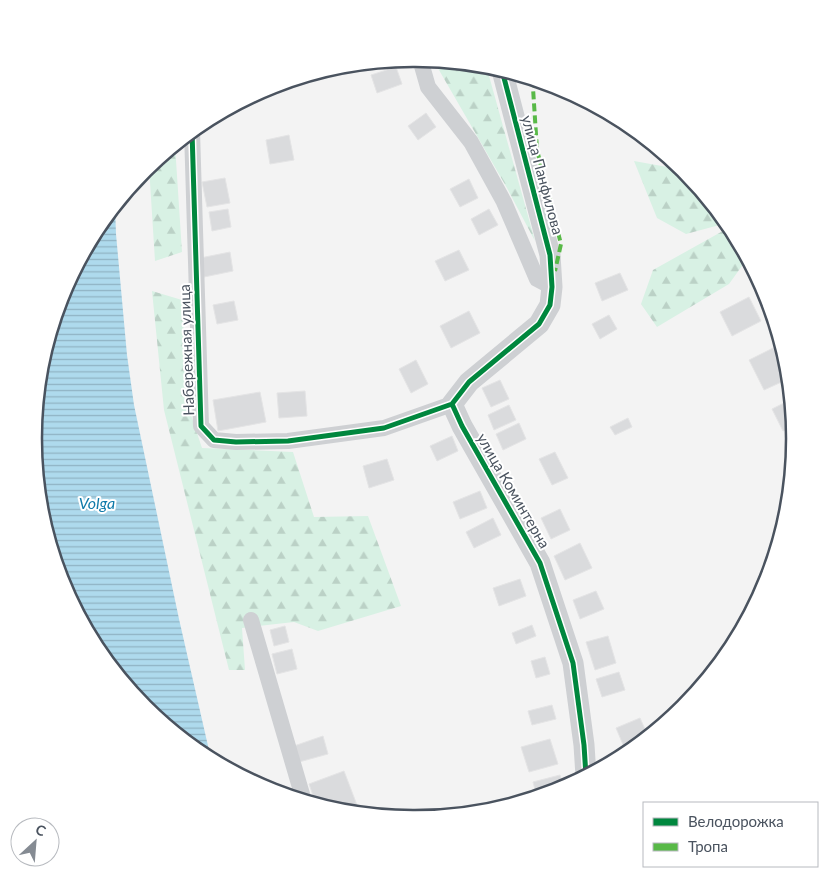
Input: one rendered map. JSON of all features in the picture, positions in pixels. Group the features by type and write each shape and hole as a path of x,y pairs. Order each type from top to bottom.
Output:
{"street":[{"path":"422,67 428,87 471,142 504,202 537,279 552,287 550,305 539,324 470,382 452,404"},
{"name":"улица Панфилова","path":"504,79 550,255 552,287"},
{"name":"Набережная улица","path":"192,141 201,426 214,440 236,442 288,441 384,428 452,404"},
{"name":"улица Коминтерна","path":"452,404 462,426 540,563 573,663 585,768"},
{"path":"251,620 302,792"}],"green space":[{"path":"438,68 462,70 489,75 535,241 507,188"},
{"path":"176,154 182,252 155,261 150,177"},
{"path":"634,161 668,167 709,212 718,225 686,234 657,218"},
{"path":"722,231 742,265 729,284 657,327 641,304 653,270"},
{"path":"152,291 182,300 190,412 202,448 293,452 314,517 368,516 401,606 318,631 294,622 242,628 245,670 229,670 164,410"}],"water":[{"name":"Volga","path":"115,217 127,355 134,405 208,747 169,718 151,701 119,665 105,645 92,624 71,581 55,535 50,511 43,463 42,438 46,390 55,342 62,319 81,274"}],"building":[{"path":"396,68 402,84 377,93 371,75"},
{"path":"426,113 436,127 418,140 408,126"},
{"path":"289,135 294,160 270,164 266,140"},
{"path":"225,178 230,203 207,207 202,182"},
{"path":"469,179 478,198 460,207 450,189"},
{"path":"228,209 231,227 212,231 209,212"},
{"path":"489,209 498,225 479,235 471,219"},
{"path":"459,250 469,270 445,281 435,261"},
{"path":"230,252 233,271 204,277 200,258"},
{"path":"620,273 628,290 602,301 595,283"},
{"path":"749,297 761,321 732,336 720,312"},
{"path":"234,301 238,320 217,324 213,305"},
{"path":"469,311 480,333 451,348 440,326"},
{"path":"609,315 617,329 600,339 592,324"},
{"path":"773,348 781,382 764,390 749,360"},
{"path":"416,360 428,384 411,393 399,369"},
{"path":"500,380 509,399 491,407 482,388"},
{"path":"305,391 307,416 279,418 277,393"},
{"path":"260,392 266,422 218,431 213,400"},
{"path":"784,403 786,430 783,431 772,409"},
{"path":"509,405 516,420 494,430 488,415"},
{"path":"628,418 632,427 615,435 610,427"},
{"path":"519,423 526,439 503,450 496,434"},
{"path":"452,436 458,451 437,461 430,446"},
{"path":"555,452 568,478 552,485 539,459"},
{"path":"387,459 394,480 369,488 363,466"},
{"path":"480,491 487,508 460,519 453,502"},
{"path":"560,509 570,530 551,539 541,518"},
{"path":"493,518 501,535 474,548 466,532"},
{"path":"580,543 592,568 565,580 554,556"},
{"path":"520,579 526,596 499,606 493,588"},
{"path":"596,591 604,609 580,619 573,600"},
{"path":"532,625 536,636 516,644 512,633"},
{"path":"285,626 289,642 274,646 270,630"},
{"path":"608,636 616,663 595,670 586,642"},
{"path":"292,649 297,669 277,674 272,654"},
{"path":"545,657 550,674 536,678 531,661"},
{"path":"619,672 625,690 602,697 596,679"},
{"path":"552,705 556,719 532,725 528,711"},
{"path":"640,718 645,729 623,745 616,728"},
{"path":"323,736 328,754 299,762 294,746"},
{"path":"550,739 558,764 529,772 521,747"},
{"path":"344,771 357,806 313,795 309,784"},
{"path":"560,775 561,780 535,789 533,782"}],"marked path":[{"path":"533,87 537,150 561,244 555,271"}],"cycle path":[{"path":"504,79 550,255 552,287 550,305 539,324 469,382 452,404 462,426 540,563 573,663 585,768"},
{"path":"192,141 201,426 214,440 236,442 288,441 384,428 452,404"}]}
